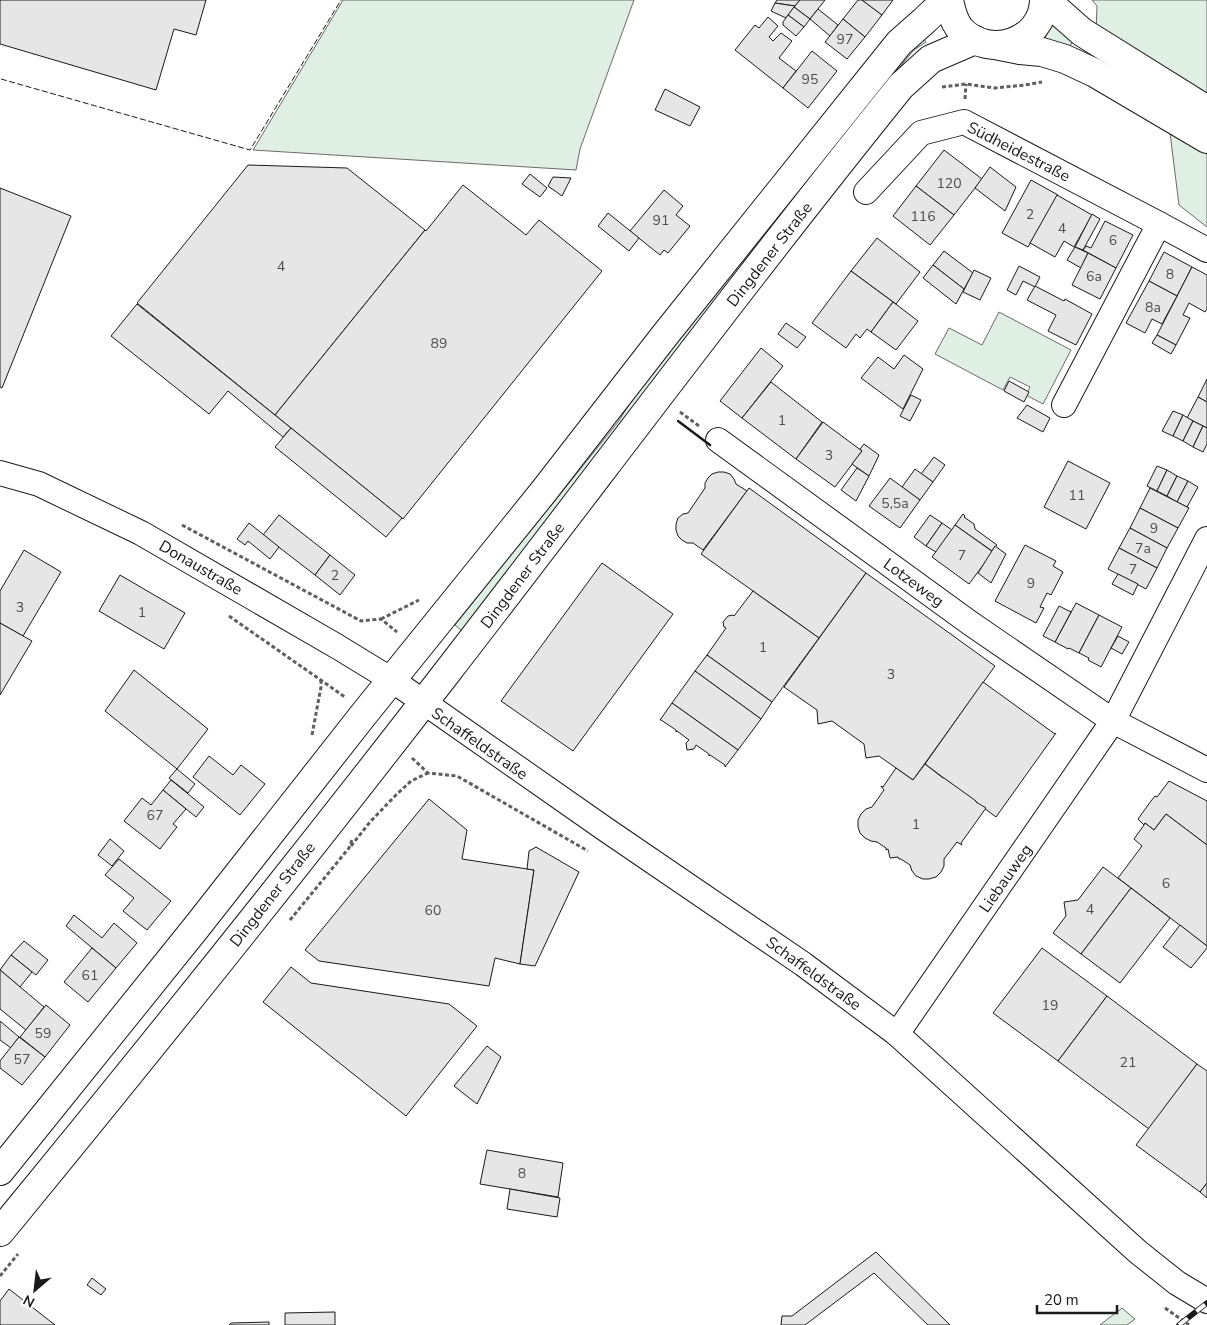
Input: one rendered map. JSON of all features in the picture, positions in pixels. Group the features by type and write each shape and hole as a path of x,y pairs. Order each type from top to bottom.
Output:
{"main road":[{"name":"Dingdener Straße","path":"0,1171 195,929 364,714 544,491 671,327 899,43 948,0 952,15 960,29 985,43"},
{"name":"Dingdener Straße","path":"0,1232 202,983 423,703 685,360 901,86 931,59 985,43 1012,43 1026,35 1037,23 1044,7 1044,0"},
{"path":"1050,0 1057,10 1082,32 1207,110"},
{"path":"985,43 1042,52 1065,59 1095,74 1207,139"},
{"name":"Dingdener Straße","path":"84,1130 74,1119 71,1108 73,1099 78,1090 166,978 195,929"}],"street":[{"name":"Südheidestraße","path":"866,192 921,133 964,122 1207,250"},
{"path":"1064,406 1159,224"},
{"name":"Lotzeweg","path":"718,440 970,623 1113,722"},
{"name":"Donaustraße","path":"0,473 39,484 141,533 392,680"},
{"name":"Liebauweg","path":"898,1034 1113,722 1207,539"},
{"name":"Schaffeldstraße","path":"392,680 605,830 803,964 898,1034 1138,1252 1177,1283 1207,1301"},
{"path":"1113,722 1207,770"}],"path":[{"path":"935,92 942,87 966,84 994,88 1044,82 1055,76 1065,59"},
{"path":"381,619 422,599"},
{"path":"226,614 349,699 364,714"},
{"path":"311,740 322,687 321,680"},
{"path":"393,741 428,773"},
{"path":"349,848 395,796 411,781 428,773 457,776 593,853"},
{"path":"1160,1304 1189,1325"}],"green space":[{"path":"343,0 634,0 580,149 576,170 253,150"},
{"path":"1092,0 1207,0 1207,98 1096,32 1097,6"},
{"path":"1052,20 1076,37 1067,50 1037,45 1046,33"},
{"path":"921,34 926,42 914,50 904,62 686,337 625,428 463,632 455,625 618,422 641,386"},
{"path":"1170,133 1207,154 1207,227 1179,205"},
{"path":"999,312 1071,350 1043,404 1026,395 1030,387 1010,377 1003,390 935,354 949,328 982,345"},
{"path":"1122,1308 1135,1319 1127,1325 1100,1325"}],"building":[{"path":"0,0 206,0 196,35 174,29 156,90 0,44"},
{"path":"777,0 800,0 795,6 775,3"},
{"path":"800,0 825,0 810,19 794,7"},
{"path":"858,0 862,0 882,15 865,37 843,19"},
{"path":"862,0 893,0 882,15"},
{"path":"775,3 795,6 786,18 771,11"},
{"path":"794,7 810,19 804,27 788,15"},
{"path":"818,9 838,25 830,36 810,19"},
{"path":"788,15 804,27 796,36 783,25"},
{"path":"768,17 778,26 769,37 773,41 781,33 792,41 779,58 796,71 783,88 735,50 755,25 759,28"},
{"path":"843,19 865,37 847,59 825,42"},
{"path":"812,51 837,71 808,108 783,88"},
{"path":"665,89 700,107 690,126 655,110"},
{"path":"944,150 982,179 954,215 916,186"},
{"path":"248,165 347,168 425,230 275,415 137,303"},
{"path":"990,167 1016,187 1005,211 975,188"},
{"path":"530,174 547,188 540,197 522,184"},
{"path":"553,177 571,178 562,196 548,186"},
{"path":"1031,180 1058,195 1028,247 1002,233"},
{"path":"463,185 526,235 539,220 602,271 403,519 275,415"},
{"path":"916,186 954,215 930,245 893,216"},
{"path":"0,188 71,216 2,388 0,387"},
{"path":"664,190 683,206 676,215 690,226 668,253 664,250 660,255 630,231"},
{"path":"1057,195 1092,215 1074,247 1064,241 1055,257 1030,243"},
{"path":"608,213 639,238 629,251 598,226"},
{"path":"1092,214 1100,219 1083,250 1075,247"},
{"path":"1105,221 1133,235 1116,268 1083,250 1086,246 1091,248"},
{"path":"877,238 920,272 896,304 851,271"},
{"path":"1075,247 1088,253 1081,268 1067,260"},
{"path":"944,251 973,273 964,289 933,265"},
{"path":"1164,252 1192,267 1177,296 1149,281"},
{"path":"1088,253 1116,268 1100,299 1072,285"},
{"path":"933,265 964,289 956,304 923,278"},
{"path":"1019,266 1040,277 1035,287 1023,281 1016,295 1007,290"},
{"path":"1192,267 1207,275 1207,309 1205,312 1189,303 1183,315 1190,318 1176,345 1157,335"},
{"path":"974,270 991,278 980,300 963,292"},
{"path":"851,271 893,302 871,332 867,329 860,338 856,334 846,348 812,323"},
{"path":"1149,281 1177,296 1162,324 1152,319 1145,333 1126,323"},
{"path":"1035,286 1064,301 1065,299 1092,314 1076,345 1048,331 1056,315 1027,300"},
{"path":"893,302 918,321 896,350 871,332"},
{"path":"137,304 291,428 283,437 228,391 209,414 111,336"},
{"path":"786,323 806,337 797,348 778,334"},
{"path":"1157,335 1176,345 1171,354 1152,343"},
{"path":"761,348 783,366 742,418 720,401"},
{"path":"904,355 923,369 903,409 861,378 878,357 894,369"},
{"path":"1207,379 1207,402 1198,397"},
{"path":"1009,381 1029,392 1024,402 1004,391"},
{"path":"771,382 822,422 796,459 742,418"},
{"path":"911,395 921,400 910,421 900,416"},
{"path":"1198,397 1207,402 1207,428 1187,418"},
{"path":"1027,405 1050,418 1043,432 1017,418"},
{"path":"1173,411 1183,415 1173,436 1162,431"},
{"path":"1183,415 1193,421 1183,441 1173,436"},
{"path":"1193,421 1203,426 1193,447 1183,441"},
{"path":"823,422 862,451 835,487 796,459"},
{"path":"1203,426 1207,428 1207,444 1203,452 1193,447"},
{"path":"291,428 402,518 386,537 275,447"},
{"path":"864,444 879,455 869,476 852,464 862,451 860,449"},
{"path":"934,457 945,465 933,482 921,474"},
{"path":"1068,461 1110,483 1086,529 1044,507"},
{"path":"1157,466 1167,470 1157,491 1147,486"},
{"path":"857,468 869,476 856,501 841,490"},
{"path":"915,469 933,482 920,500 902,487"},
{"path":"1167,470 1177,476 1167,496 1157,491"},
{"path":"718,472 730,474 736,484 747,491 703,550 693,543 687,543 682,540 678,536 676,524 678,518 688,513 705,488 708,478"},
{"path":"1177,476 1188,481 1177,502 1167,496"},
{"path":"890,478 920,500 900,528 869,506"},
{"path":"1188,481 1198,487 1187,507 1177,502"},
{"path":"749,488 866,573 819,638 701,554"},
{"path":"1150,488 1189,508 1178,528 1140,508"},
{"path":"1140,508 1178,528 1167,548 1130,528"},
{"path":"963,514 964,517 974,524 975,529 997,545 992,551 955,525"},
{"path":"279,515 330,555 315,575 263,535"},
{"path":"930,515 942,523 926,546 914,537"},
{"path":"249,523 279,547 270,559 248,541 245,545 237,539"},
{"path":"942,523 952,530 936,552 926,546"},
{"path":"955,525 993,552 969,584 932,557"},
{"path":"1130,528 1167,548 1157,568 1119,548"},
{"path":"1025,545 1056,561 1053,566 1063,572 1051,595 1047,593 1040,607 1044,608 1036,623 995,601"},
{"path":"995,546 1006,554 991,583 978,573"},
{"path":"1119,548 1157,568 1146,589 1108,569"},
{"path":"24,550 61,572 23,636 0,623 0,591"},
{"path":"330,555 355,575 340,595 315,575"},
{"path":"602,563 673,614 573,751 501,701"},
{"path":"866,573 995,666 913,780 879,756 866,758 864,744 832,721 818,724 817,710 784,687"},
{"path":"1118,574 1138,584 1133,595 1112,584"},
{"path":"120,575 185,613 164,649 99,611"},
{"path":"753,591 819,638 772,702 707,655 726,628 723,622 728,616 734,616"},
{"path":"1076,603 1099,615 1079,653 1055,642"},
{"path":"1059,606 1071,612 1055,642 1043,636"},
{"path":"1099,615 1122,627 1101,667 1079,653"},
{"path":"0,623 32,641 0,695"},
{"path":"1118,636 1129,642 1122,654 1111,648"},
{"path":"707,655 772,702 761,719 695,671"},
{"path":"134,670 208,729 177,769 105,711"},
{"path":"695,671 761,719 738,750 672,703"},
{"path":"983,682 1056,733 996,817 925,764"},
{"path":"672,703 738,750 725,767 725,765 709,756 709,754 696,745 694,749 687,750 686,743 689,740 660,720"},
{"path":"209,756 233,775 241,765 265,784 240,815 193,777"},
{"path":"925,764 986,808 961,843 962,845 957,842 944,859 944,866 941,872 936,877 929,879 916,876 910,865 898,857 890,858 888,849 886,850 877,842 865,838 860,833 858,827 858,820 861,814 866,809 872,807 884,790 881,786 883,787 896,768 913,780"},
{"path":"177,769 195,784 188,793 169,778"},
{"path":"171,780 204,807 196,817 163,790"},
{"path":"1169,781 1207,801 1207,845 1166,814 1154,830 1145,823 1144,825 1138,819"},
{"path":"163,790 186,809 173,824 177,827 160,849 124,821 142,798 151,805"},
{"path":"429,799 467,830 462,859 534,870 520,964 495,958 489,986 319,961 305,950"},
{"path":"1166,814 1207,845 1207,946 1118,878 1142,846 1134,839 1145,823 1154,830"},
{"path":"110,839 124,851 112,866 98,855"},
{"path":"536,847 579,872 535,966 520,964 534,870 527,869 529,851"},
{"path":"119,859 171,901 147,930 123,911 134,898 105,875"},
{"path":"1103,867 1131,888 1081,954 1053,933 1066,916 1064,902 1078,900"},
{"path":"1131,888 1170,918 1120,983 1081,954"},
{"path":"74,915 102,938 114,923 137,943 116,968 66,926"},
{"path":"1180,925 1207,946 1191,968 1163,947"},
{"path":"24,941 48,960 36,975 11,955"},
{"path":"92,948 116,968 88,1002 64,982"},
{"path":"1042,948 1107,996 1058,1061 993,1013"},
{"path":"11,955 32,972 20,987 0,970"},
{"path":"291,967 311,983 449,1004 477,1026 406,1116 263,1002"},
{"path":"0,970 44,1007 26,1030 0,1009"},
{"path":"1107,996 1197,1064 1149,1129 1058,1061"},
{"path":"46,1005 70,1025 45,1057 20,1037"},
{"path":"0,1021 19,1037 11,1048 0,1040"},
{"path":"19,1037 45,1057 22,1085 0,1068 0,1061"},
{"path":"487,1046 501,1057 477,1104 454,1086"},
{"path":"1197,1064 1207,1071 1207,1183 1200,1192 1136,1145"},
{"path":"487,1150 563,1163 558,1197 480,1184"},
{"path":"1207,1183 1207,1198 1200,1192"},
{"path":"510,1189 560,1198 557,1217 507,1209"},
{"path":"876,1252 950,1325 928,1325 874,1273 805,1325 781,1325 782,1316 792,1316"},
{"path":"92,1278 106,1289 101,1295 87,1285"},
{"path":"9,1289 55,1325 0,1325 0,1301"},
{"path":"335,1312 335,1325 285,1325 285,1313"},
{"path":"269,1322 269,1325 229,1325 231,1323"}],"railway":[{"path":"1179,1325 1207,1303"}],"fence":[{"path":"1,79 250,150 341,0"}],"wall":[{"path":"678,421 710,445"}]}
